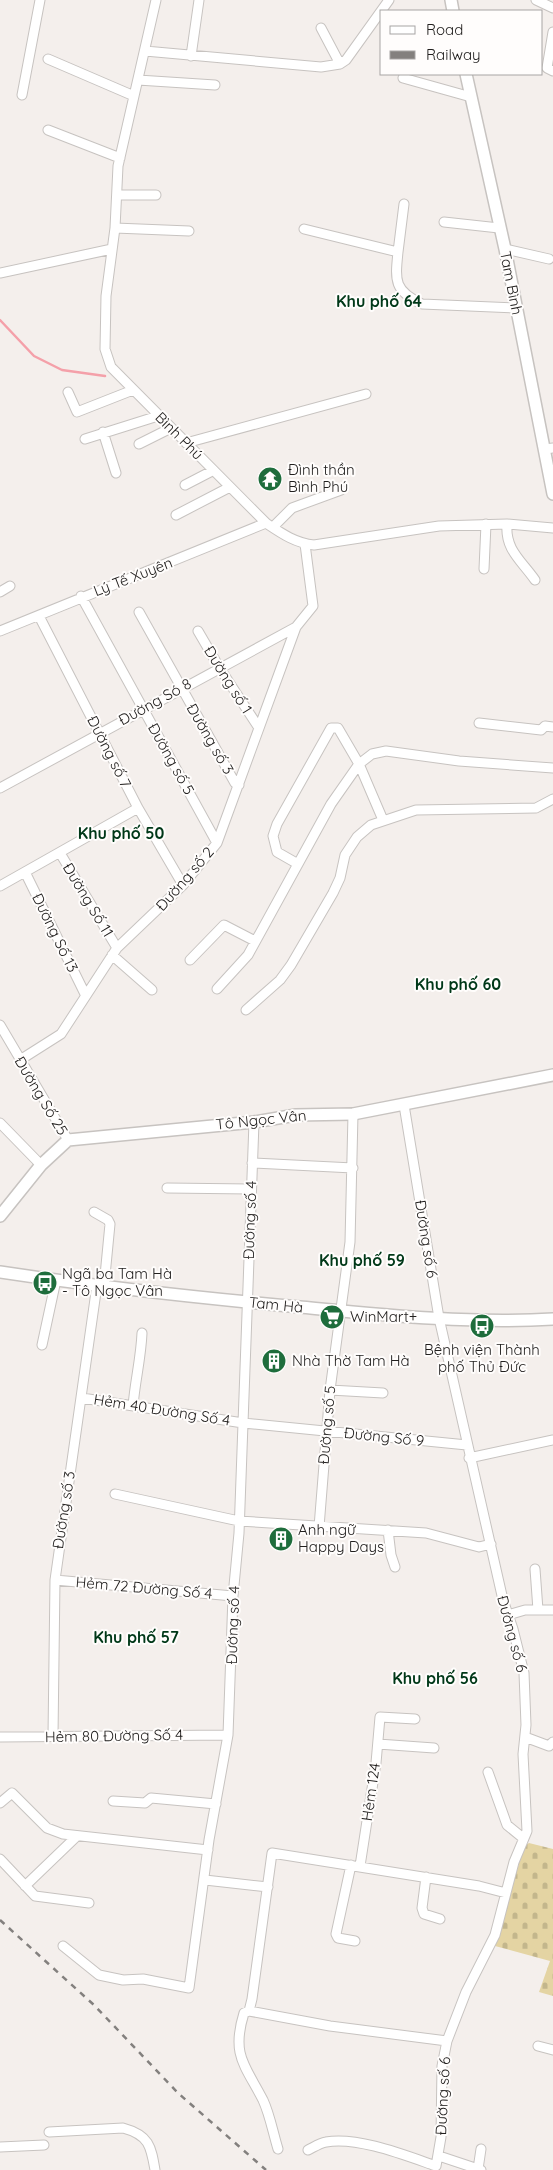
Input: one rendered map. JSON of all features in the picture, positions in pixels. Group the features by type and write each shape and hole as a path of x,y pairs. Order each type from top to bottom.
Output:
{"main road":[{"name":"Tam Bình","path":"466,75 549,452 553,494"},
{"name":"Tô Ngọc Vân","path":"68,1140 254,1122 296,1115 353,1114 553,1075"},
{"path":"0,1216 41,1166 68,1140"},
{"name":"Tam Hà","path":"0,1272 247,1302 340,1311 514,1322 553,1319"}],"street":[{"path":"22,96 40,0"},
{"name":"Bình Phú","path":"156,0 120,158 115,228 106,296 105,349 111,367 186,442 212,471 269,525 289,538 305,544 314,545 439,526 507,524 553,528"},
{"path":"191,56 199,0"},
{"path":"536,0 553,8"},
{"path":"145,51 321,67 340,64 346,60 380,13"},
{"path":"321,28 340,64"},
{"path":"553,32 547,68 553,70"},
{"path":"48,59 134,96"},
{"path":"403,78 471,96"},
{"path":"138,80 215,85"},
{"path":"48,130 84,142 120,158"},
{"path":"116,195 156,195"},
{"path":"404,204 396,277 398,287 409,298 422,304 516,308"},
{"path":"444,222 499,228"},
{"path":"115,228 189,230"},
{"path":"304,229 398,252"},
{"path":"0,273 112,249"},
{"path":"505,249 549,259"},
{"path":"68,392 77,412 133,390"},
{"path":"186,442 366,394"},
{"path":"85,439 158,416"},
{"path":"139,444 171,428"},
{"path":"103,432 116,473"},
{"path":"185,485 212,471"},
{"path":"176,515 230,486"},
{"path":"269,525 292,508 341,490"},
{"path":"484,569 486,524"},
{"path":"507,524 506,538 520,561 535,580"},
{"name":"Lý Tế Xuyên","path":"0,631 39,616 81,596 269,525"},
{"name":"Đường Só 8","path":"0,788 218,667 296,627 308,615 313,606 305,544"},
{"path":"0,592 10,586"},
{"name":"Đường số 5","path":"81,596 216,843"},
{"name":"Đường số 3","path":"139,612 235,783 239,785"},
{"name":"Đường số 7","path":"39,616 138,808 183,885"},
{"name":"Đường số 2","path":"20,1060 61,1034 114,951 183,885 216,843 296,627"},
{"name":"Đường số 1","path":"198,631 218,667 259,728"},
{"path":"480,723 541,730 545,726 553,727"},
{"path":"298,864 277,852 273,836 277,824 332,728 338,728 359,764 383,820"},
{"path":"217,988 248,955 331,804 359,764 372,754 386,751 459,761 553,768"},
{"path":"246,1010 280,980 302,949 333,893 340,878 346,855 357,837 371,825 416,810 536,808 553,799"},
{"path":"0,886 138,808"},
{"name":"Đường Số 11","path":"60,853 114,951 152,990"},
{"name":"Đường Số 13","path":"25,872 85,994"},
{"path":"190,960 224,925 255,941"},
{"name":"Đường Số 25","path":"0,1025 68,1140"},
{"name":"Đường số 6","path":"404,1105 439,1318 502,1600 524,1673 526,1699 523,1754 527,1831 523,1838 494,1935 466,1992 447,2041 442,2066 443,2103 439,2156"},
{"name":"Đường số 5","path":"319,1527 330,1390 350,1242 353,1114"},
{"name":"Đường số 4","path":"63,1946 99,1975 122,1980 143,1979 188,1988 208,1850 228,1735 233,1596 239,1521 254,1122"},
{"path":"0,1123 41,1166"},
{"path":"252,1163 353,1168"},
{"path":"167,1188 250,1189"},
{"name":"Đường số 3","path":"54,1736 55,1580 110,1224 108,1220 94,1212"},
{"path":"42,1345 56,1280"},
{"path":"133,1406 142,1333"},
{"path":"330,1390 383,1393"},
{"name":"Hẻm 40 Đường Số 4","path":"82,1398 243,1422"},
{"name":"Đường Số 9","path":"243,1422 467,1445"},
{"path":"469,1458 553,1440"},
{"path":"115,1494 239,1521 426,1533 480,1547 491,1544"},
{"path":"388,1530 391,1555 395,1567"},
{"path":"535,1569 538,1610"},
{"name":"Hẻm 72 Đường Số 4","path":"55,1580 233,1596"},
{"path":"508,1615 538,1610 553,1610"},
{"name":"Hẻm 124","path":"355,1941 338,1938 336,1934 355,1866 378,1744 380,1717 415,1719"},
{"name":"Hẻm 80 Đường Số 4","path":"0,1736 228,1735"},
{"path":"525,1737 552,1746"},
{"path":"378,1744 434,1748"},
{"path":"488,1772 507,1825 523,1838"},
{"path":"0,1803 12,1793 47,1828 63,1834 208,1850"},
{"path":"113,1801 145,1803 151,1798 216,1804"},
{"path":"25,1886 77,1836"},
{"path":"249,2011 272,1853 479,1886 506,1893"},
{"path":"0,1858 35,1896 89,1903"},
{"path":"426,1877 422,1908 424,1914 440,1919"},
{"path":"205,1880 268,1887"},
{"path":"278,2149 264,2102 243,2065 238,2048 244,2013 249,2011 330,2026 447,2041"},
{"path":"538,2046 553,2050"},
{"path":"49,2132 123,2128 134,2131 152,2148 155,2170"},
{"path":"308,2150 326,2142 346,2142 380,2147 436,2166 439,2156 480,2170 481,2149"},
{"path":"0,2146 44,2145"}],"green space":[{"path":"529,1843 553,1849 553,1996 539,1992 550,1961 495,1946 524,1846"}],"waterway":[{"path":"0,320 34,356 62,370 105,376"}],"railway":[{"path":"0,1920 94,2005 178,2093 266,2170"}],"place":[{"name":"Đình thần Bình Phú","path":"270,479"},
{"name":"Ngã ba Tam Hà - Tô Ngọc Vân","path":"45,1283"},
{"name":"WinMart+","path":"332,1317"},
{"name":"Bệnh viện Thành phố Thủ Đức","path":"482,1326"},
{"name":"Nhà Thờ Tam Hà","path":"274,1361"},
{"name":"Anh ngữ Happy Days","path":"281,1539"}],"district":[{"name":"Khu phố 64","path":"379,301"},
{"name":"Khu phố 50","path":"121,833"},
{"name":"Khu phố 60","path":"458,984"},
{"name":"Khu phố 59","path":"362,1260"},
{"name":"Khu phố 57","path":"136,1637"},
{"name":"Khu phố 56","path":"435,1678"}]}
